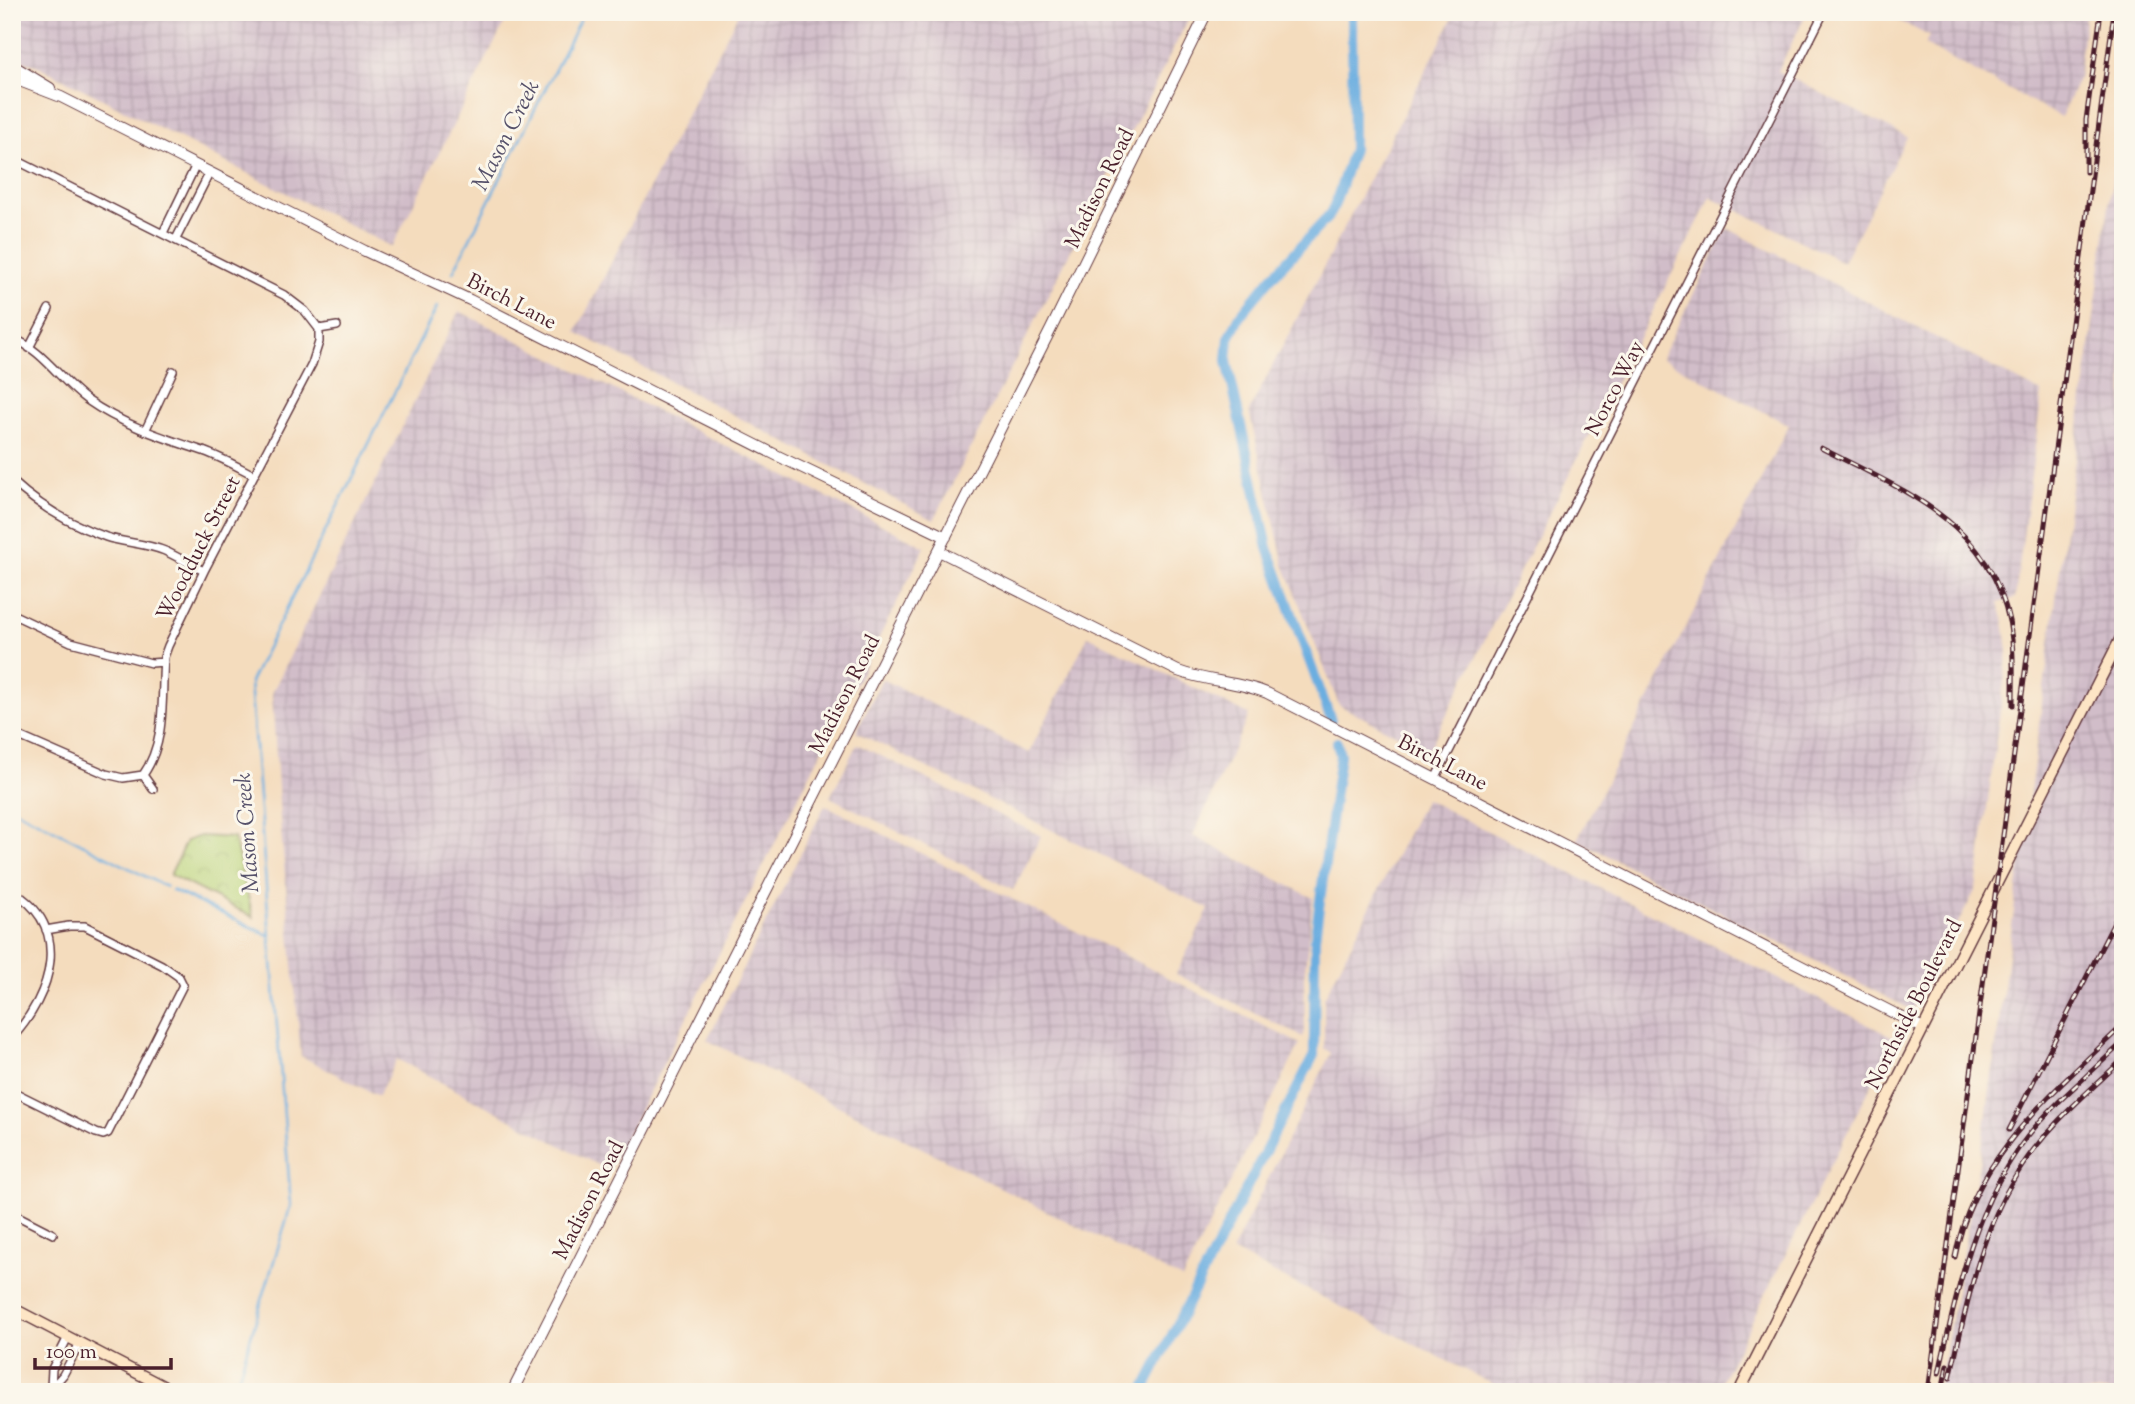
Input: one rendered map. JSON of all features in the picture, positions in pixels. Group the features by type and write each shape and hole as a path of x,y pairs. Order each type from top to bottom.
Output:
{"main road":[{"name":"Northside Boulevard","path":"1739,1392 2123,634"},
{"path":"12,1308 174,1392"}],"street":[{"name":"Madison Road","path":"512,1392 1051,329 1207,12"},
{"name":"Norco Way","path":"1435,779 1824,12"},
{"name":"Birch Lane","path":"12,65 61,97"},
{"name":"Birch Lane","path":"12,79 61,97 365,251 470,300 778,456 946,537"},
{"path":"12,158 284,295 305,311 319,329 337,326"},
{"path":"163,233 196,165"},
{"path":"176,239 210,172"},
{"path":"29,348 49,309"},
{"name":"Woodduck Street","path":"143,775 153,761 160,737 164,662 168,646 312,364 319,342 319,329"},
{"path":"12,338 29,348 87,400 145,431 202,451 254,475"},
{"path":"145,431 173,371"},
{"path":"12,481 26,494 58,515 108,538 164,551 204,571"},
{"name":"Birch Lane","path":"939,551 1178,671 1193,677 1254,688 1923,1028"},
{"path":"12,614 71,642 151,663 164,662"},
{"path":"12,733 106,774 123,778 143,775 153,789"},
{"path":"12,891 24,898 46,930 50,945 48,981 39,1001 12,1038"},
{"path":"12,1091 96,1133 108,1133 169,1016 183,982 162,965 85,926 46,930"},
{"path":"12,1213 53,1234"},
{"path":"50,1389 52,1370 68,1337"},
{"path":"50,1389 63,1375 80,1343"}],"shaded area":[{"path":"12,12 510,12 392,247 36,65 25,62 12,50"},
{"path":"739,12 1192,12 934,520 576,332"},
{"path":"1456,12 1807,12 1778,71 1907,137 1843,262 1711,197 1428,751 1339,705 1284,565 1249,411"},
{"path":"1882,12 2086,12 2078,79 2061,117 1925,45 1929,36"},
{"path":"2123,101 2123,1392 1938,1392 1983,1141"},
{"path":"1727,228 2042,393 2015,598 1998,603 2004,621 2008,651 1976,889 1912,1010 1577,840 1789,425 1661,358"},
{"path":"459,311 925,547 609,1171 397,1059 378,1096 301,1056 272,693"},
{"path":"1088,636 1249,715 1193,836 1313,898 1304,978 1303,1037 1176,974 1209,909 856,732 882,679 1029,753"},
{"path":"857,744 1041,836 1013,890 830,797"},
{"path":"1425,799 1895,1038 1716,1392 1508,1392 1232,1251 1331,1053 1324,1048 1324,998"},
{"path":"825,805 1300,1044 1182,1279 707,1040"}],"green space":[{"path":"200,836 234,838 253,917 170,875 186,841"}],"waterway":[{"name":"Mason Creek","path":"453,272 584,12"},
{"path":"1331,720 1268,548 1227,361 1229,338 1240,316 1328,217 1335,204 1353,149 1352,12"},
{"name":"Mason Creek","path":"234,1392 291,1205 250,682 437,307"},
{"path":"1143,1392 1314,1055 1315,937 1340,755 1337,742"},
{"path":"12,808 166,887"},
{"path":"172,890 270,936"}],"railway":[{"path":"2086,172 2086,120 2101,12"},
{"path":"1928,1392 2114,12"},
{"path":"1821,448 1917,499 1945,518 1969,541 1989,569 2004,601 2012,640 2013,705"},
{"path":"2009,1130 2123,905"},
{"path":"1955,1257 1965,1221 1979,1188 1998,1157 2044,1102 2123,1025"},
{"path":"1939,1373 1961,1280 1993,1191 2027,1137 2073,1088 2123,1042"},
{"path":"1950,1378 1975,1273 2004,1197 2040,1142 2066,1113 2123,1059"},
{"path":"1942,1392 1947,1365"}]}
